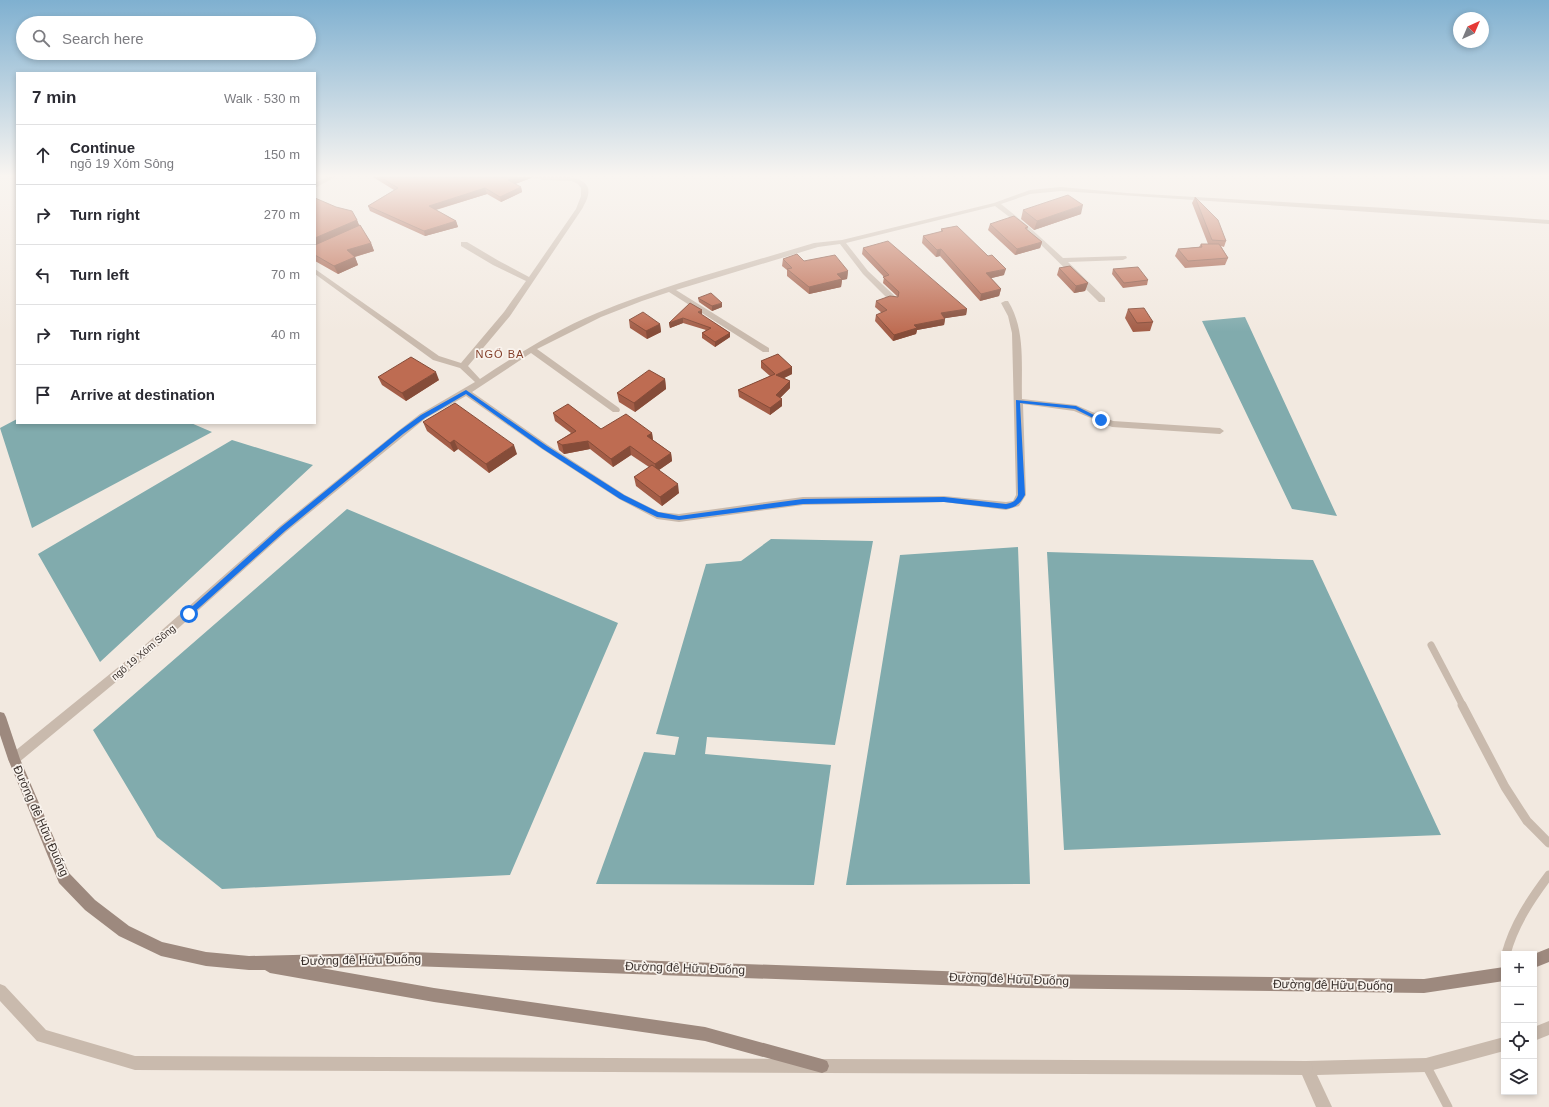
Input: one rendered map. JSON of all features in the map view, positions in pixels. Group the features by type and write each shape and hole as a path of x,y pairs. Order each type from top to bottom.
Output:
{"main road":[{"name":"Đường đê Hữu Đuống","path":"0,718 7,749 64,878 90,905 124,931 161,949 206,958 249,963 410,959 1026,981 1424,986 1501,973"},
{"path":"1537,960 1549,955"},
{"path":"249,963 434,995 705,1034 822,1066"}],"street":[{"path":"462,366 507,314 565,229"},
{"name":"ngõ 19 Xóm Sông","path":"7,749 141,655 283,529 423,416 466,392 479,382 532,349 598,315 639,299 817,245 842,242 896,229"},
{"path":"1029,229 1102,300"},
{"path":"842,242 855,261 883,291 894,300"},
{"path":"464,244 496,263 530,280"},
{"path":"1062,260 1123,258"},
{"path":"316,273 436,358 462,366 479,382"},
{"path":"671,290 766,350"},
{"path":"466,392 539,443 622,497 657,515 679,518 803,501 944,499 1006,506 1018,502 1022,495 1016,333 1012,316 1005,303"},
{"path":"532,349 616,410"},
{"path":"1018,401 1076,408 1112,424 1220,431"},
{"path":"0,991 42,1036 135,1063 1306,1068 1426,1066 1501,1045"},
{"path":"1537,1033 1549,1028"},
{"path":"1306,1068 1324,1107"}],"lane":[{"path":"1431,645 1505,787 1527,821 1549,843"},
{"path":"1507,951 1509,940 1536,893 1549,875"},
{"path":"1426,1066 1448,1107"}],"water":[{"path":"1245,317 1337,516 1292,509 1202,321"},
{"path":"16,420 16,424 193,424 212,432 32,528 0,428"},
{"path":"232,440 313,465 100,662 38,554"},
{"path":"347,509 618,623 510,875 222,889 157,837 93,730"},
{"path":"771,539 873,541 835,745 707,737 705,754 831,765 814,885 596,884 644,752 675,755 679,737 656,734 706,564 741,561"},
{"path":"1018,547 1030,884 846,885 900,555"},
{"path":"1047,552 1313,560 1441,835 1064,850"}],"building":[{"path":"316,229 337,229 316,238"},
{"path":"352,229 362,229 371,243 347,250 355,257 334,266 316,256 316,245"},
{"path":"419,229 431,229 424,231"},
{"path":"941,229 960,229 988,256 992,255 1006,269 986,273 1001,289 981,294 941,249 937,250 923,236 943,231"},
{"path":"995,229 1026,229 1042,242 1017,249"},
{"path":"1208,229 1221,229 1226,241 1212,240"},
{"path":"888,241 967,309 941,313 945,319 914,325 917,328 894,335 876,315 887,310 876,301 890,296 898,297 899,292 883,277 889,275 863,248"},
{"path":"1201,244 1219,244 1228,258 1188,261 1178,249 1202,247"},
{"path":"797,254 804,261 835,255 848,271 837,274 842,279 809,287 787,269 792,268 783,259"},
{"path":"1070,266 1088,283 1076,286 1059,268"},
{"path":"1138,267 1148,280 1124,283 1113,269"},
{"path":"711,293 722,303 712,306 698,298"},
{"path":"690,303 702,310 698,312 730,333 715,342 702,333 711,328 683,318 669,323"},
{"path":"1144,308 1153,322 1137,323 1128,309"},
{"path":"643,312 660,324 646,331 629,320"},
{"path":"778,354 792,367 776,375 790,381 776,395 782,399 770,408 738,390 775,374 761,361"},
{"path":"411,357 436,372 402,393 378,377"},
{"path":"649,370 665,379 634,403 617,393"},
{"path":"455,403 514,445 486,464 454,440 450,443 423,422"},
{"path":"568,404 601,429 626,414 652,433 647,436 671,453 655,464 630,446 611,459 588,441 562,445 557,442 576,431 553,413"},
{"path":"652,465 678,484 660,497 634,477"}],"district":[{"name":"NGỔ BA","path":"500,354"}],"route":[{"path":"189,614 283,529 401,433 423,416 466,392 545,447 622,497 657,515 679,518 803,501 944,499 1006,506 1012,505 1016,504 1022,495 1019,457 1018,401 1076,408 1101,420"}]}
